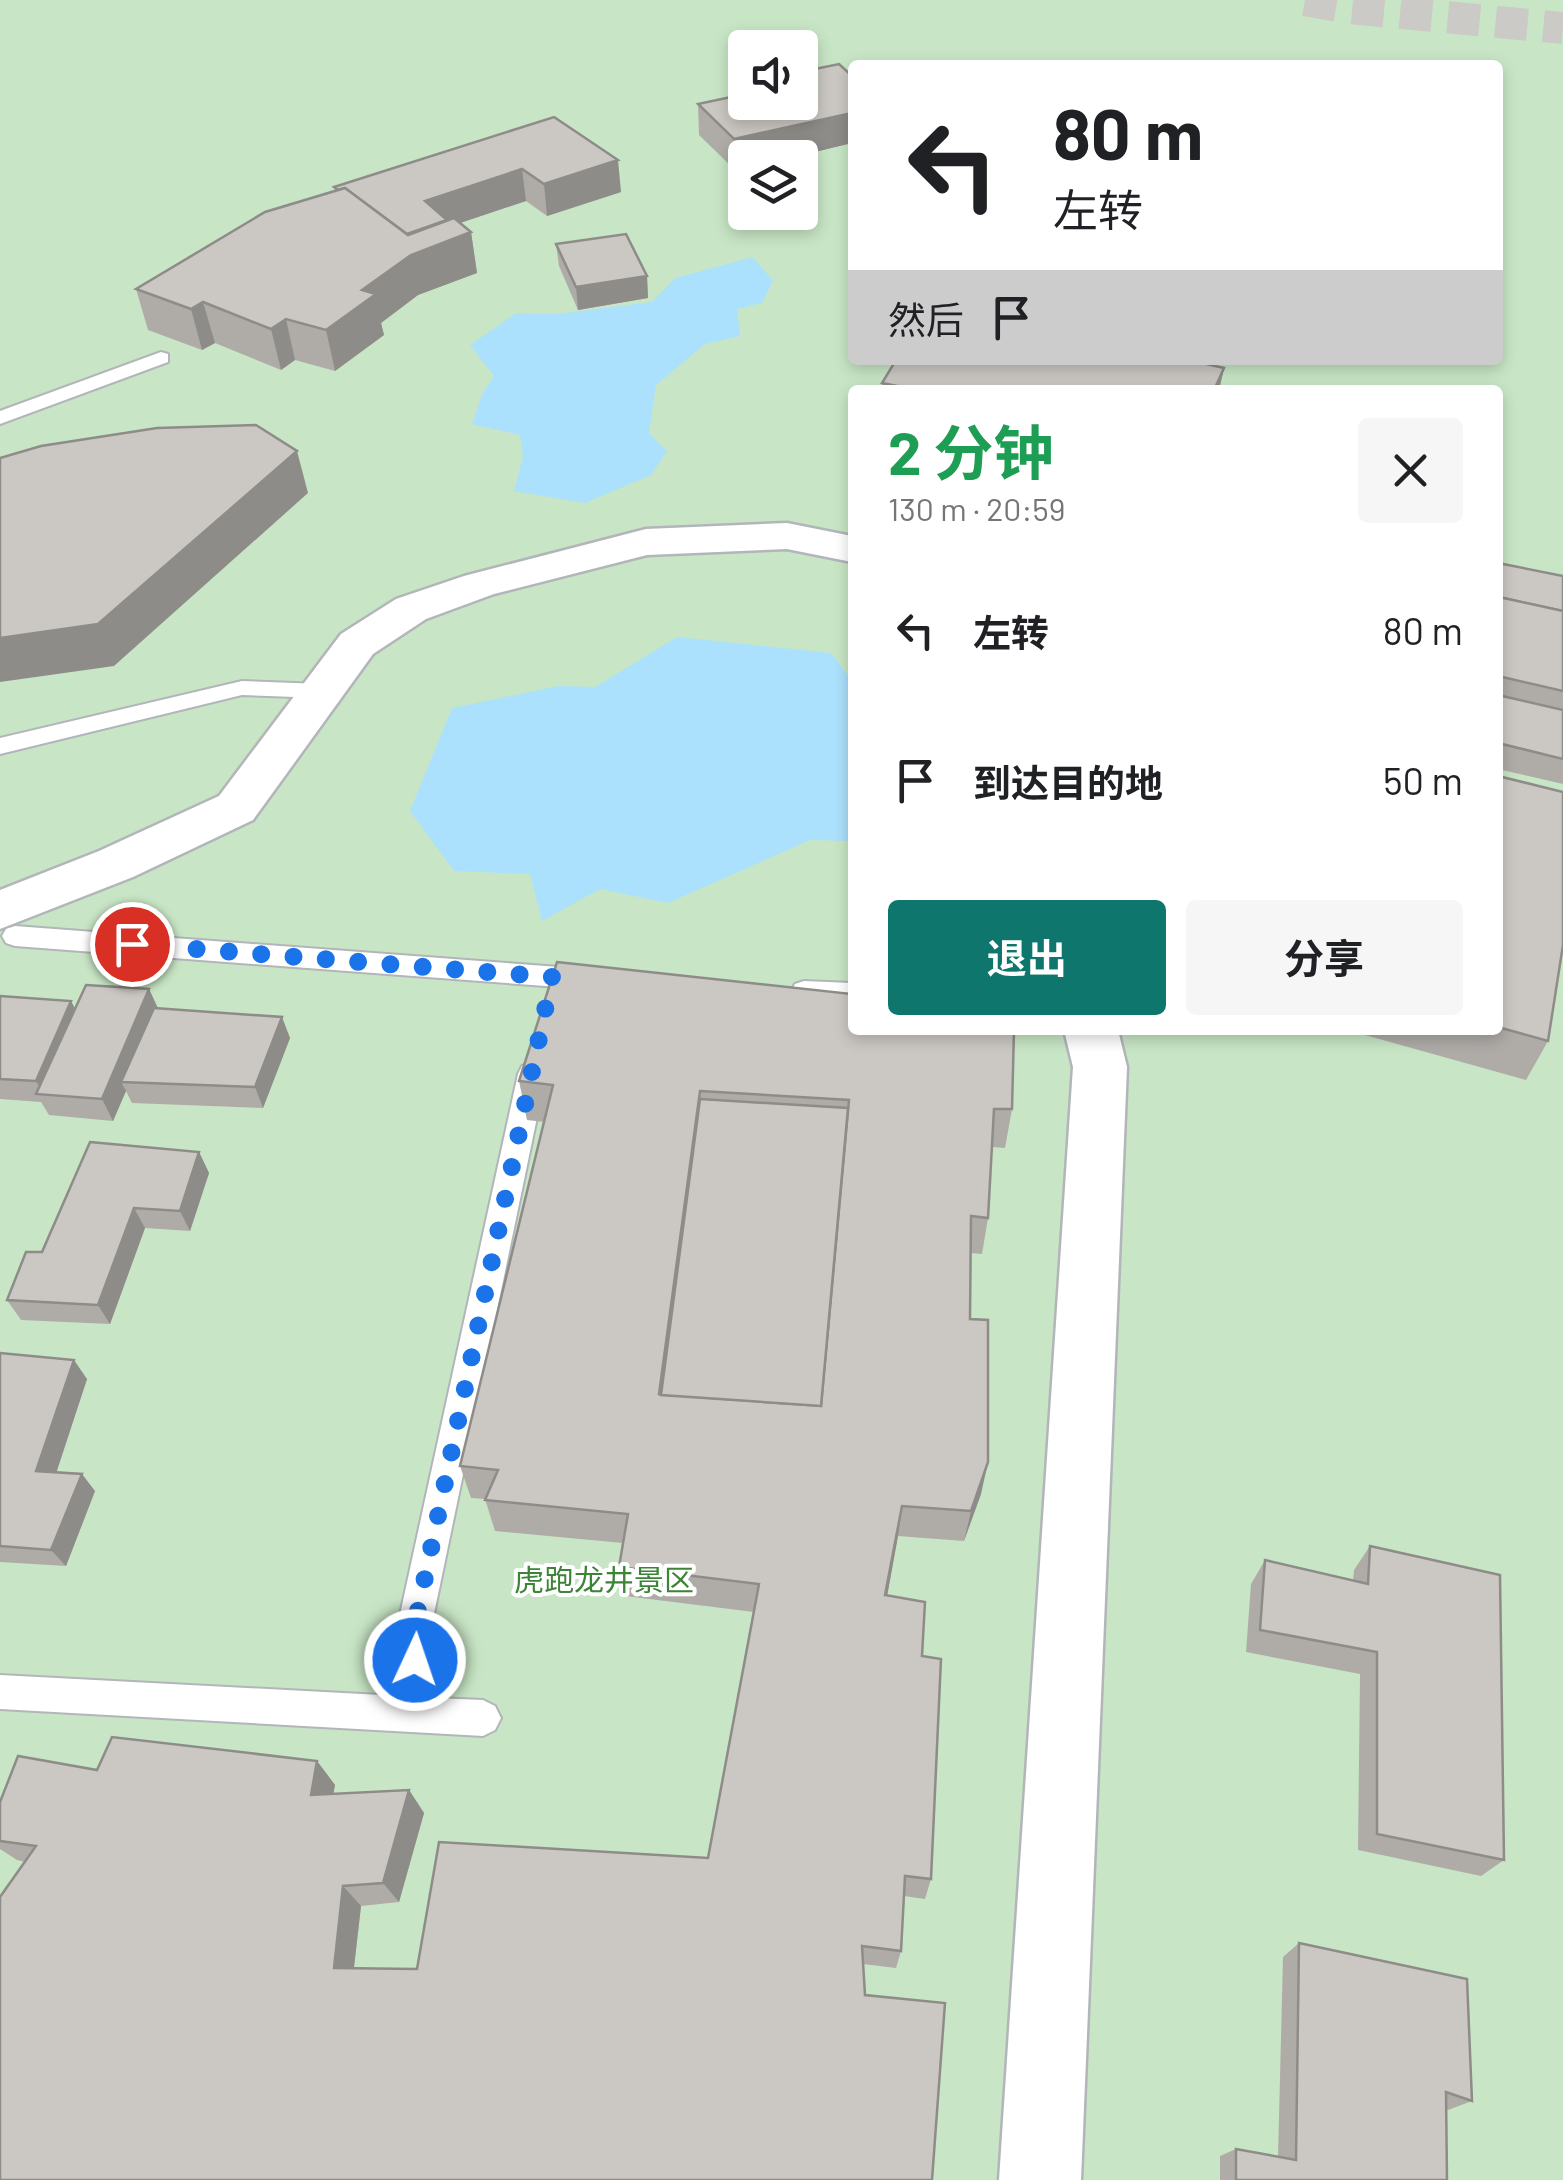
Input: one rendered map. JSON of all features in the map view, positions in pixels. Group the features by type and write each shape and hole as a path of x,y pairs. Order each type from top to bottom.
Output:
{"street":[{"path":"7,923 116,864 236,808 357,644 412,609 479,585 646,542 787,536 848,549"},
{"path":"1040,2180 1100,1067 1092,1035"}],"lane":[{"path":"0,418 161,358"},
{"path":"0,746 242,688 322,691"},
{"path":"7,923 608,980"},
{"path":"419,1714 413,1634 552,977"},
{"path":"778,989 848,993"},
{"path":"0,1692 483,1718"}],"green space":[{"name":"虎跑龙井景区","path":"0,0 1563,0 1563,2180 0,2180"}],"water":[{"path":"753,257 773,281 762,303 737,309 740,336 705,344 656,385 649,433 667,451 651,475 585,503 514,491 523,457 520,435 472,424 483,392 494,376 470,345 516,313 557,314 652,302 675,278"},
{"path":"677,637 831,653 848,676 848,841 810,840 668,903 600,889 542,921 530,874 454,871 410,811 452,708 558,686 595,687"}],"building":[{"path":"839,64 848,72 848,114 734,139 698,104 728,98 728,120 818,120 818,68"},
{"path":"554,117 618,160 544,184 522,169 425,201 447,220 407,234 345,188 334,187"},
{"path":"345,188 408,235 454,218 471,232 411,255 362,290 376,294 326,330 286,319 271,329 203,302 191,309 136,289 265,212"},
{"path":"626,234 647,276 576,287 556,244"},
{"path":"893,365 1224,368 1216,385 882,383"},
{"path":"256,425 297,451 98,624 0,638 0,458 41,446 157,428"},
{"path":"1503,564 1563,576 1563,611 1503,598"},
{"path":"1503,598 1563,611 1563,691 1503,677"},
{"path":"1503,696 1563,710 1563,759 1503,744"},
{"path":"1503,777 1563,792 1563,945 1548,1041 1503,1028"},
{"path":"557,962 848,994 848,1035 1014,1035 1012,1109 994,1109 988,1218 971,1216 970,1319 988,1320 988,1462 971,1511 902,1506 885,1595 925,1602 922,1656 941,1659 931,1879 905,1876 901,1951 862,1946 865,1995 945,2003 932,2180 0,2180 0,1897 36,1846 0,1841 0,1802 18,1756 97,1770 112,1737 317,1761 311,1795 409,1790 383,1883 343,1886 334,1968 417,1969 439,1842 708,1858 759,1584 619,1567 628,1514 485,1500 498,1470 460,1466 553,1085 519,1081","holes":["700,1091 849,1100 821,1406 659,1394"]},
{"path":"86,985 149,989 102,1099 36,1094"},
{"path":"0,996 71,1001 36,1081 0,1079"},
{"path":"154,1008 282,1017 255,1087 121,1082"},
{"path":"700,1099 848,1108 821,1406 661,1395"},
{"path":"90,1142 199,1152 180,1211 134,1208 98,1305 7,1300 26,1252 42,1252"},
{"path":"0,1353 74,1360 36,1471 82,1474 51,1550 0,1546"},
{"path":"1370,1546 1500,1575 1504,1860 1377,1834 1377,1652 1260,1630 1265,1560 1368,1584"},
{"path":"1299,1943 1467,1979 1472,2101 1446,2092 1447,2180 1236,2180 1236,2149 1296,2160"}],"tunnel":[{"path":"1305,0 1348,8 1563,28"}],"route":[{"path":"132,944 552,977 413,1634 415,1660"}]}
